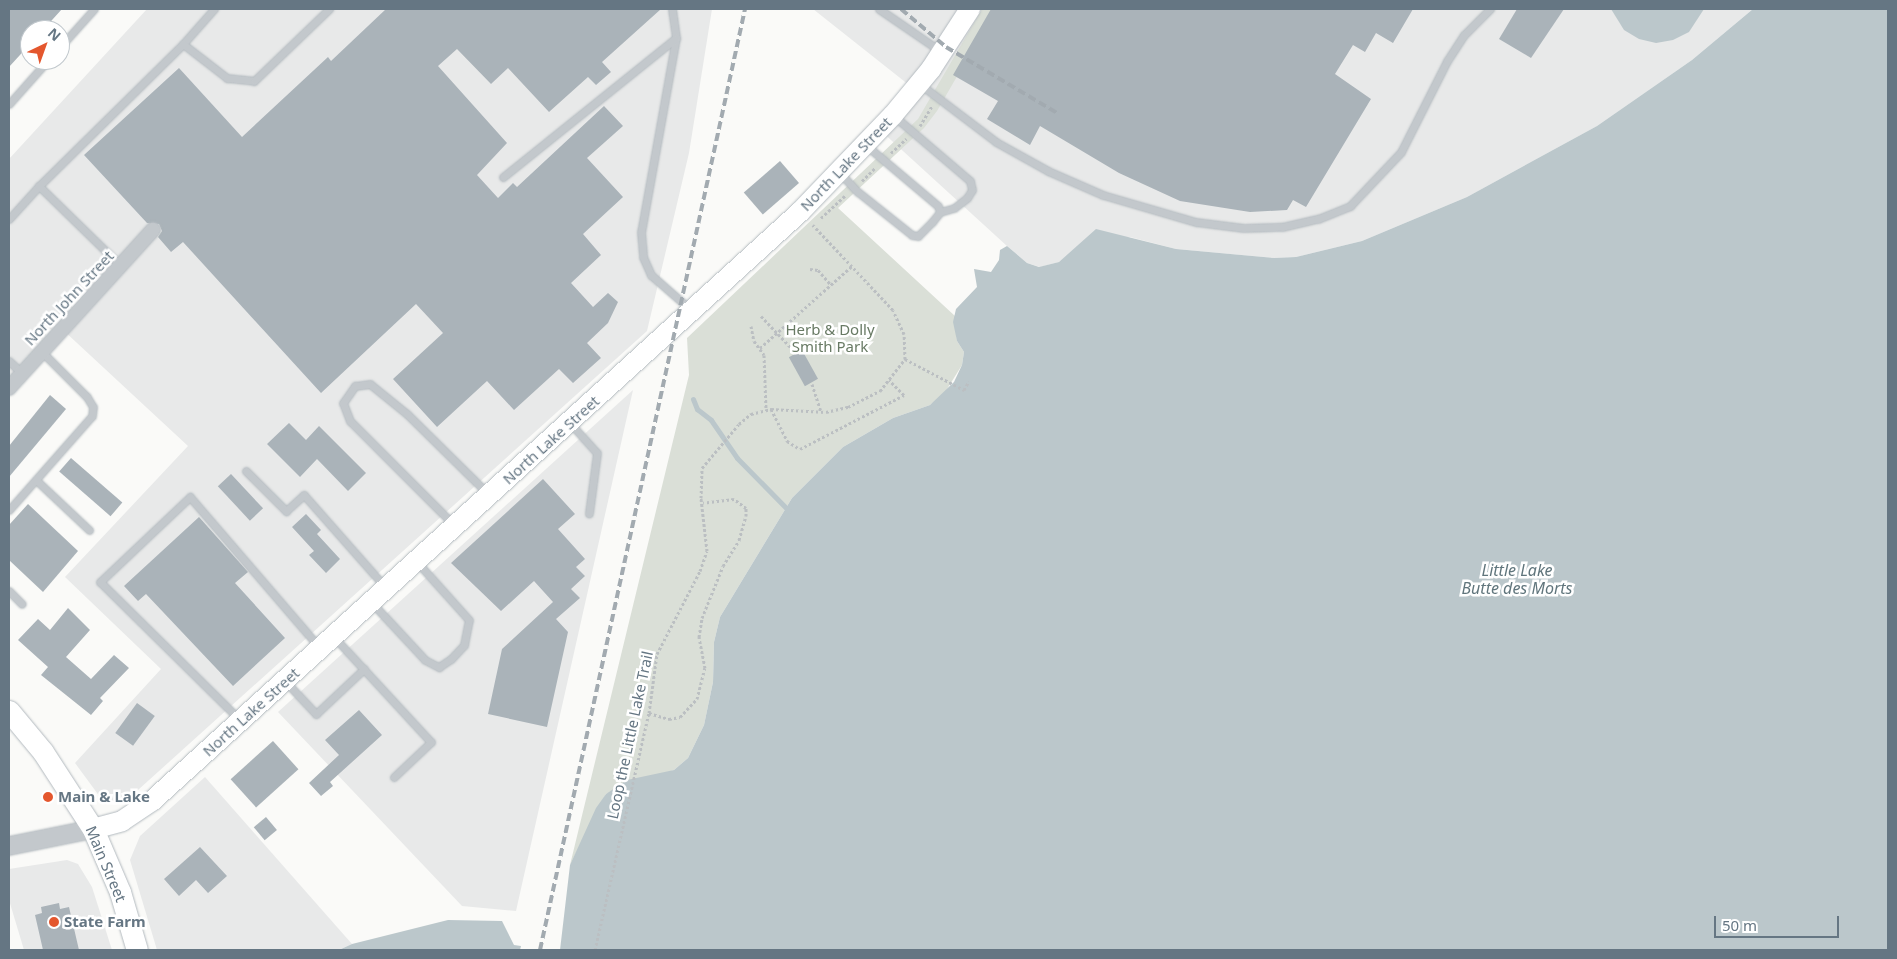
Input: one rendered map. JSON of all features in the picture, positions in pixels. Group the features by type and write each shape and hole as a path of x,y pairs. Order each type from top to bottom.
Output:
{"main road":[{"name":"North Lake Street","path":"93,829 122,821 138,812 242,721 570,423 840,173 867,145 919,83 970,9"},
{"name":"Main Street","path":"9,711 48,758 93,829 120,892 137,950"}],"street":[{"name":"North John Street","path":"9,388 153,230"},
{"path":"9,846 93,829"}],"lane":[{"path":"70,36 94,9"},
{"path":"9,219 39,186 183,44 214,9"},
{"path":"183,44 227,78 254,81 329,9"},
{"path":"672,9 676,38 641,232 642,257 651,275 692,311"},
{"path":"879,9 942,52"},
{"path":"919,83 996,142 1048,171 1103,195 1196,222 1244,228 1282,226 1318,219 1350,206 1401,152 1447,61 1464,35 1490,9"},
{"path":"503,177 676,38"},
{"path":"9,104 39,70"},
{"path":"840,173 858,192 912,235 918,236 940,212 954,208 967,198 972,190 970,181 893,115"},
{"path":"867,145 938,206 940,212"},
{"path":"39,186 121,266"},
{"path":"9,510 88,423 94,407 42,352"},
{"path":"9,360 22,373"},
{"path":"456,527 350,420 343,403 355,386 370,384 392,402 490,496"},
{"path":"570,423 597,453 589,513"},
{"path":"246,471 286,511 304,495 425,660 439,667 451,659 464,645 470,620 417,562"},
{"path":"36,480 89,530"},
{"path":"242,721 100,582 190,497 327,643 364,669 432,742 394,777"},
{"path":"9,591 22,604"},
{"path":"285,682 316,714 364,669"}],"path":[{"path":"814,226 852,266 899,321 904,334 905,359 964,390 969,381"},
{"path":"760,348 852,266"},
{"path":"810,269 818,270 831,285"},
{"path":"761,316 795,352"},
{"path":"751,326 754,341 764,355 766,410"},
{"name":"Loop the Little Lake Trail","path":"595,950 649,712 657,654 700,571 707,551 702,468 738,424 752,414 766,410 821,412 864,400 889,380 905,359"},
{"path":"771,410 787,441 800,449 904,395 889,380"},
{"path":"812,384 821,412"},
{"path":"649,712 669,719 680,717 697,699 705,668 699,637 702,618 723,566 739,540 746,516 746,508 734,499 703,503"}],"shaded area":[{"path":"147,9 712,9 689,153 647,331 128,799 114,803 100,797 75,763 161,669 65,577 188,446 63,330 9,388 9,159"},
{"path":"813,9 1753,9 1692,60 1597,126 1467,197 1362,241 1296,257 1274,258 1176,249 1130,237 1072,252 1059,262 1040,267 1027,263 1007,246 880,130 914,89"},
{"path":"633,390 516,911 462,906 278,712"},
{"path":"205,777 352,944 339,950 157,950 130,860 140,836"},
{"path":"67,860 78,864 92,887 112,950 24,950 9,900 9,869"}],"green space":[{"name":"Herb & Dolly Smith Park","path":"982,9 996,9 937,111 924,128 838,208 955,316 957,341 964,352 962,365 944,394 930,405 893,418 843,447 792,498 720,617 714,642 713,682 704,725 688,758 674,770 606,794 570,865 689,375 687,338 918,119"}],"water":[{"path":"1611,9 1704,9 1689,32 1673,40 1656,43 1639,39 1624,30"},
{"name":"Little Lake Butte des Morts","path":"1753,9 1888,9 1888,950 560,950 570,865 596,808 606,794 627,780 674,770 688,758 704,725 713,682 714,642 720,617 792,498 843,447 893,418 930,405 954,382 962,365 964,352 957,341 953,322 956,309 977,287 974,269 991,272 999,260 1000,250 1007,246 1027,263 1039,267 1059,262 1096,229 1176,249 1274,258 1296,257 1362,241 1467,197 1597,126 1692,60"},
{"path":"448,920 502,921 514,945 521,946 520,950 339,950 352,944"}],"building":[{"path":"9,9 62,9 52,20 20,20 20,55 9,67"},
{"path":"386,9 661,9 602,62 611,72 596,85 588,77 549,112 508,68 491,84 457,49 438,66 507,143 477,175 498,198 513,183 517,187 604,106 623,126 587,158 623,197 583,234 601,255 571,283 593,307 608,293 618,302 608,323 587,343 601,358 573,383 559,369 514,410 487,381 437,427 393,379 443,333 416,304 321,393 183,242 171,252 158,237 162,231 159,224 147,223 84,155 179,68 242,137 328,57 331,61"},
{"path":"991,9 1413,9 1393,43 1376,33 1365,52 1353,45 1335,74 1371,99 1306,207 1293,200 1287,210 1250,212 1180,201 1119,173 1040,126 1030,145 987,119 998,101 953,75"},
{"path":"1517,9 1564,9 1531,58 1499,39"},
{"path":"780,161 799,183 763,214 744,192"},
{"path":"802,350 818,379 805,386 789,357"},
{"path":"50,395 66,409 9,477 9,446"},
{"path":"289,423 306,440 319,426 366,473 348,491 317,459 300,477 267,444"},
{"path":"71,458 122,503 111,516 59,472"},
{"path":"231,474 263,508 250,521 218,486"},
{"path":"543,479 575,514 558,529 585,559 576,567 585,576 571,589 580,598 556,619 568,632 547,727 488,714 502,649 553,602 534,581 501,611 451,563"},
{"path":"28,504 78,551 43,592 9,560 9,525"},
{"path":"306,514 321,530 317,534 340,559 326,573 309,555 314,551 292,527"},
{"path":"199,517 248,572 235,583 285,638 233,686 146,594 138,601 124,586"},
{"path":"68,608 90,630 66,657 91,679 114,655 129,668 100,698 103,701 91,715 41,675 48,667 18,640 38,619 50,630"},
{"path":"137,703 155,716 133,746 115,733"},
{"path":"359,710 382,735 330,782 333,786 321,796 309,783 339,755 325,740"},
{"path":"273,741 298,769 256,807 231,779"},
{"path":"266,817 277,830 265,840 254,827"},
{"path":"200,847 227,876 208,893 196,880 179,896 164,879"},
{"path":"59,903 60,909 69,907 79,950 43,950 35,915 42,913 41,907"}],"waterway":[{"path":"693,399 697,409 711,420 737,458 789,511"}],"railway":[{"path":"540,950 745,9"},
{"path":"901,9 946,47 1057,113"}],"place":[{"name":"Main & Lake","path":"48,797"},
{"name":"State Farm","path":"54,922"}]}
